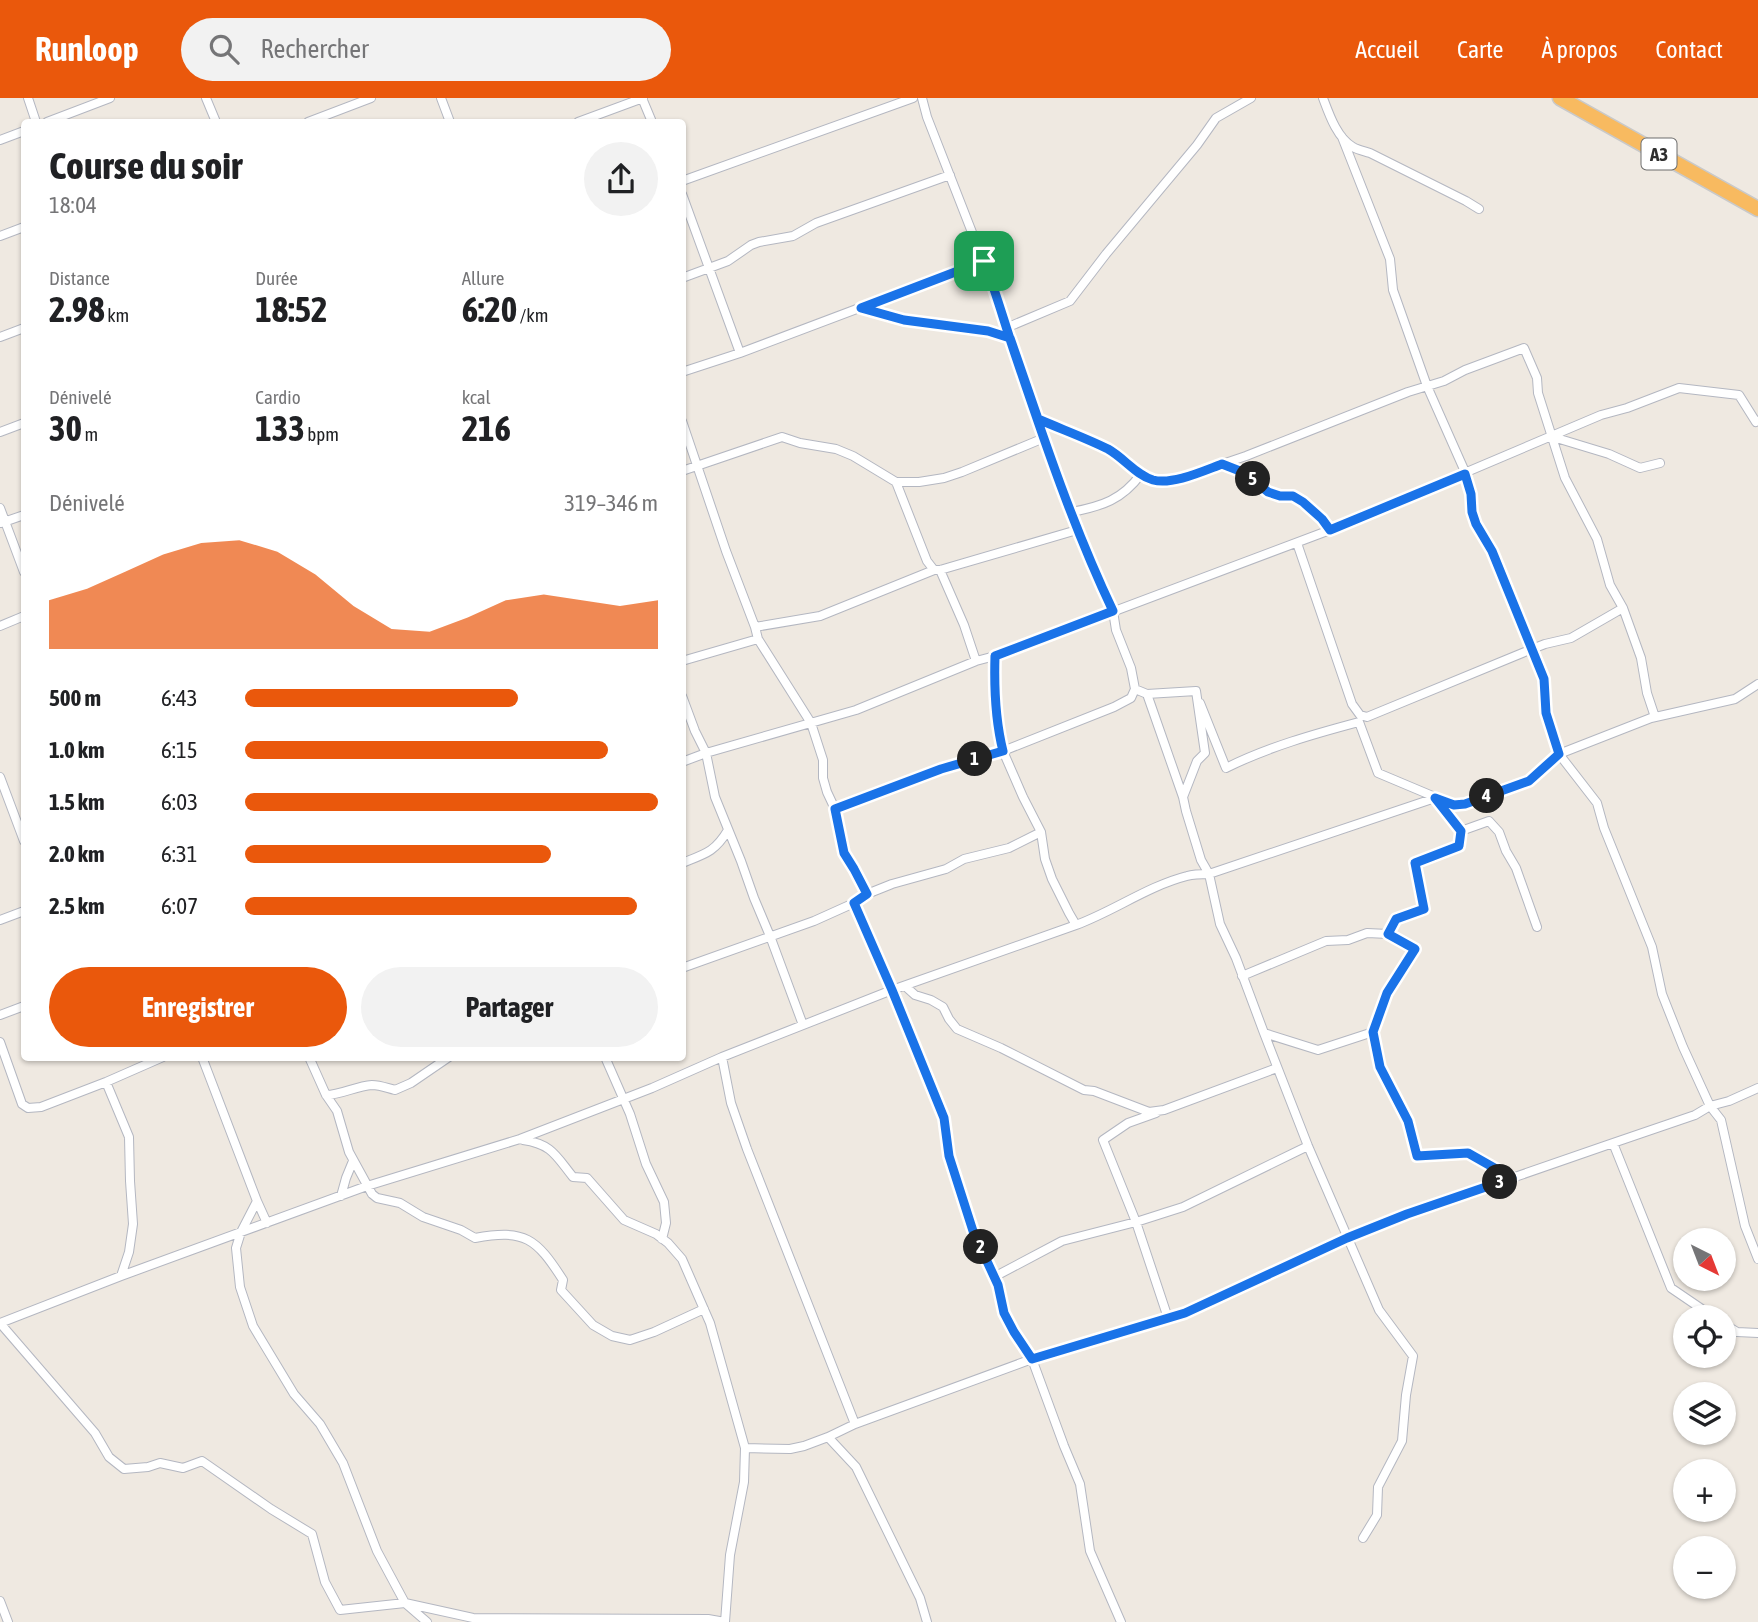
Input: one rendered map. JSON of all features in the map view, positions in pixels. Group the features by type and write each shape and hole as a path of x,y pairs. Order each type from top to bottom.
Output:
{"highway":[{"name":"A3","path":"1560,98 1758,209"}],"street":[{"path":"28,98 35,119"},
{"path":"55,119 110,98"},
{"path":"206,98 215,119"},
{"path":"316,119 371,98"},
{"path":"441,98 449,119"},
{"path":"586,119 642,98 651,119"},
{"path":"686,180 913,98"},
{"path":"835,809 941,769 1003,751 1114,707 1130,698 1135,689 1131,668 1116,630 1113,611 1077,530 984,261 922,98"},
{"path":"1006,328 1070,301 1216,118 1251,98"},
{"path":"1323,98 1342,137 1390,258 1393,290 1427,386 1465,474 1476,524 1492,551 1544,679 1546,713 1559,754 1597,803 1608,840 1652,947 1667,1004 1683,1048 1710,1106 1721,1120 1745,1226 1758,1259"},
{"path":"0,140 21,132"},
{"path":"1342,137 1354,148 1370,153 1479,209"},
{"path":"686,277 728,261 751,245 793,236 816,223 950,175"},
{"path":"686,205 740,353"},
{"path":"0,236 21,228"},
{"path":"686,371 984,261"},
{"path":"861,308 904,320 988,331 1010,338"},
{"path":"0,337 21,329"},
{"path":"1038,419 1107,449 1123,458 1141,474 1154,480 1169,480 1222,464 1444,381 1465,370 1524,348 1537,378 1538,393 1565,478 1597,540 1610,585 1623,608 1641,658 1647,693 1655,717"},
{"path":"686,760 856,710 976,661 1297,543 1601,415 1628,408 1679,388 1739,395 1756,422 1758,421"},
{"path":"0,432 21,424"},
{"path":"686,433 758,639 811,723 822,760 823,778 835,809 844,853 867,894"},
{"path":"686,469 782,437 836,449 896,482 919,482 962,472 1044,438"},
{"path":"1553,437 1609,454 1640,468 1660,463"},
{"path":"1222,464 1245,473 1268,492 1293,496 1303,502 1330,530"},
{"path":"1072,512 1114,500 1133,485 1141,474"},
{"path":"896,482 927,561 937,570 964,625 976,661"},
{"path":"0,508 2,522 21,565"},
{"path":"2,522 21,516"},
{"path":"755,627 820,616 937,570 1077,530"},
{"path":"1297,543 1352,704 1360,715 1367,716 1545,644 1572,638 1623,608"},
{"path":"0,626 21,617"},
{"path":"686,660 758,639"},
{"path":"995,656 996,716 1003,751 1041,832 1045,859 1052,879 1076,925"},
{"path":"1196,691 1226,768 1299,738 1359,722 1378,773 1454,805 1465,804 1529,781 1559,754 1655,717 1734,699 1757,687"},
{"path":"1135,689 1147,694 1196,691"},
{"path":"1183,797 1197,761 1205,753 1196,691"},
{"path":"1147,694 1183,797 1201,860 1209,874 1220,924 1308,1146 1379,1310 1413,1356 1402,1441 1378,1487 1377,1515 1363,1538"},
{"path":"686,707 706,753 715,797 803,1025"},
{"path":"0,778 20,817"},
{"path":"1388,934 1396,919 1424,909 1415,863 1459,846 1461,831 1435,798"},
{"path":"520,1139 539,1143 554,1153 573,1177 587,1178 624,1220 668,1243 682,1259 704,1309 745,1448 744,1482 730,1555 725,1622 708,1619 473,1618 405,1603 340,1610 325,1582 312,1534 202,1461 183,1468 160,1463 124,1469 109,1457 89,1425 0,1323 367,1186 520,1139 892,990 1099,917 1160,886 1188,876 1209,874 1435,798"},
{"path":"1461,831 1489,821 1499,832 1516,868 1537,927"},
{"path":"686,861 714,848 728,830"},
{"path":"686,967 814,921 892,884 946,869 964,859 1009,848 1041,832"},
{"path":"854,903 944,1118 949,1156 973,1231 998,1285 1004,1313 1032,1359 1080,1484 1090,1551 1121,1622"},
{"path":"0,920 21,912"},
{"path":"1242,976 1326,941 1348,940 1367,933 1388,934 1415,949 1387,993 1373,1032 1380,1067 1408,1121 1417,1156 1468,1153 1512,1178"},
{"path":"905,986 915,995 943,1007 948,1019 957,1029 1084,1090 1094,1091 1149,1112 1164,1110"},
{"path":"0,1015 21,1007"},
{"path":"1264,1033 1318,1050 1373,1032"},
{"path":"0,1042 22,1104 28,1108 41,1107 154,1061"},
{"path":"722,1057 731,1103 747,1149 855,1424"},
{"path":"204,1061 267,1223"},
{"path":"311,1061 326,1095 337,1111 353,1161 377,1198 400,1203 423,1217 461,1230 474,1238 500,1234 529,1240 539,1247 563,1280 561,1290 593,1325 612,1336 630,1340 704,1309"},
{"path":"326,1095 377,1085 395,1090 411,1083 443,1061"},
{"path":"607,1061 630,1114 646,1164 664,1202 666,1223 662,1238"},
{"path":"1168,1318 1136,1222 1103,1140 1128,1123 1277,1068"},
{"path":"106,1082 129,1137 133,1224 129,1252 121,1276"},
{"path":"745,1448 790,1449 804,1446 855,1424 1032,1359 1185,1313 1347,1238 1407,1214 1695,1115 1710,1106 1758,1088"},
{"path":"1613,1143 1671,1288 1696,1305"},
{"path":"994,1277 1062,1241 1183,1207 1308,1146"},
{"path":"341,1196 353,1161"},
{"path":"257,1201 236,1248 240,1287 253,1326 294,1394 320,1424 342,1463 377,1551 405,1603 427,1622"},
{"path":"1736,1331 1758,1333"},
{"path":"828,1437 856,1467 920,1598 927,1622"},
{"path":"0,1601 8,1622"}],"route":[{"path":"984,261 861,308 904,320 988,331 1010,338 1038,419 1107,449 1123,458 1141,474 1154,480 1169,480 1222,464 1245,473 1268,492 1293,496 1303,502 1330,530 1465,474 1476,524 1492,551 1544,679 1546,713 1559,754 1529,781 1465,804 1454,805 1435,798 1461,831 1459,846 1415,863 1424,909 1396,919 1388,934 1415,949 1387,993 1373,1032 1380,1067 1408,1121 1417,1156 1468,1153 1512,1178 1347,1238 1185,1313 1032,1359 1004,1313 998,1285 973,1231 949,1156 944,1118 854,903 867,894 844,853 835,809 941,769 1003,751 996,716 995,656 1113,611 1077,530 1044,438 1038,419 984,261"}]}
